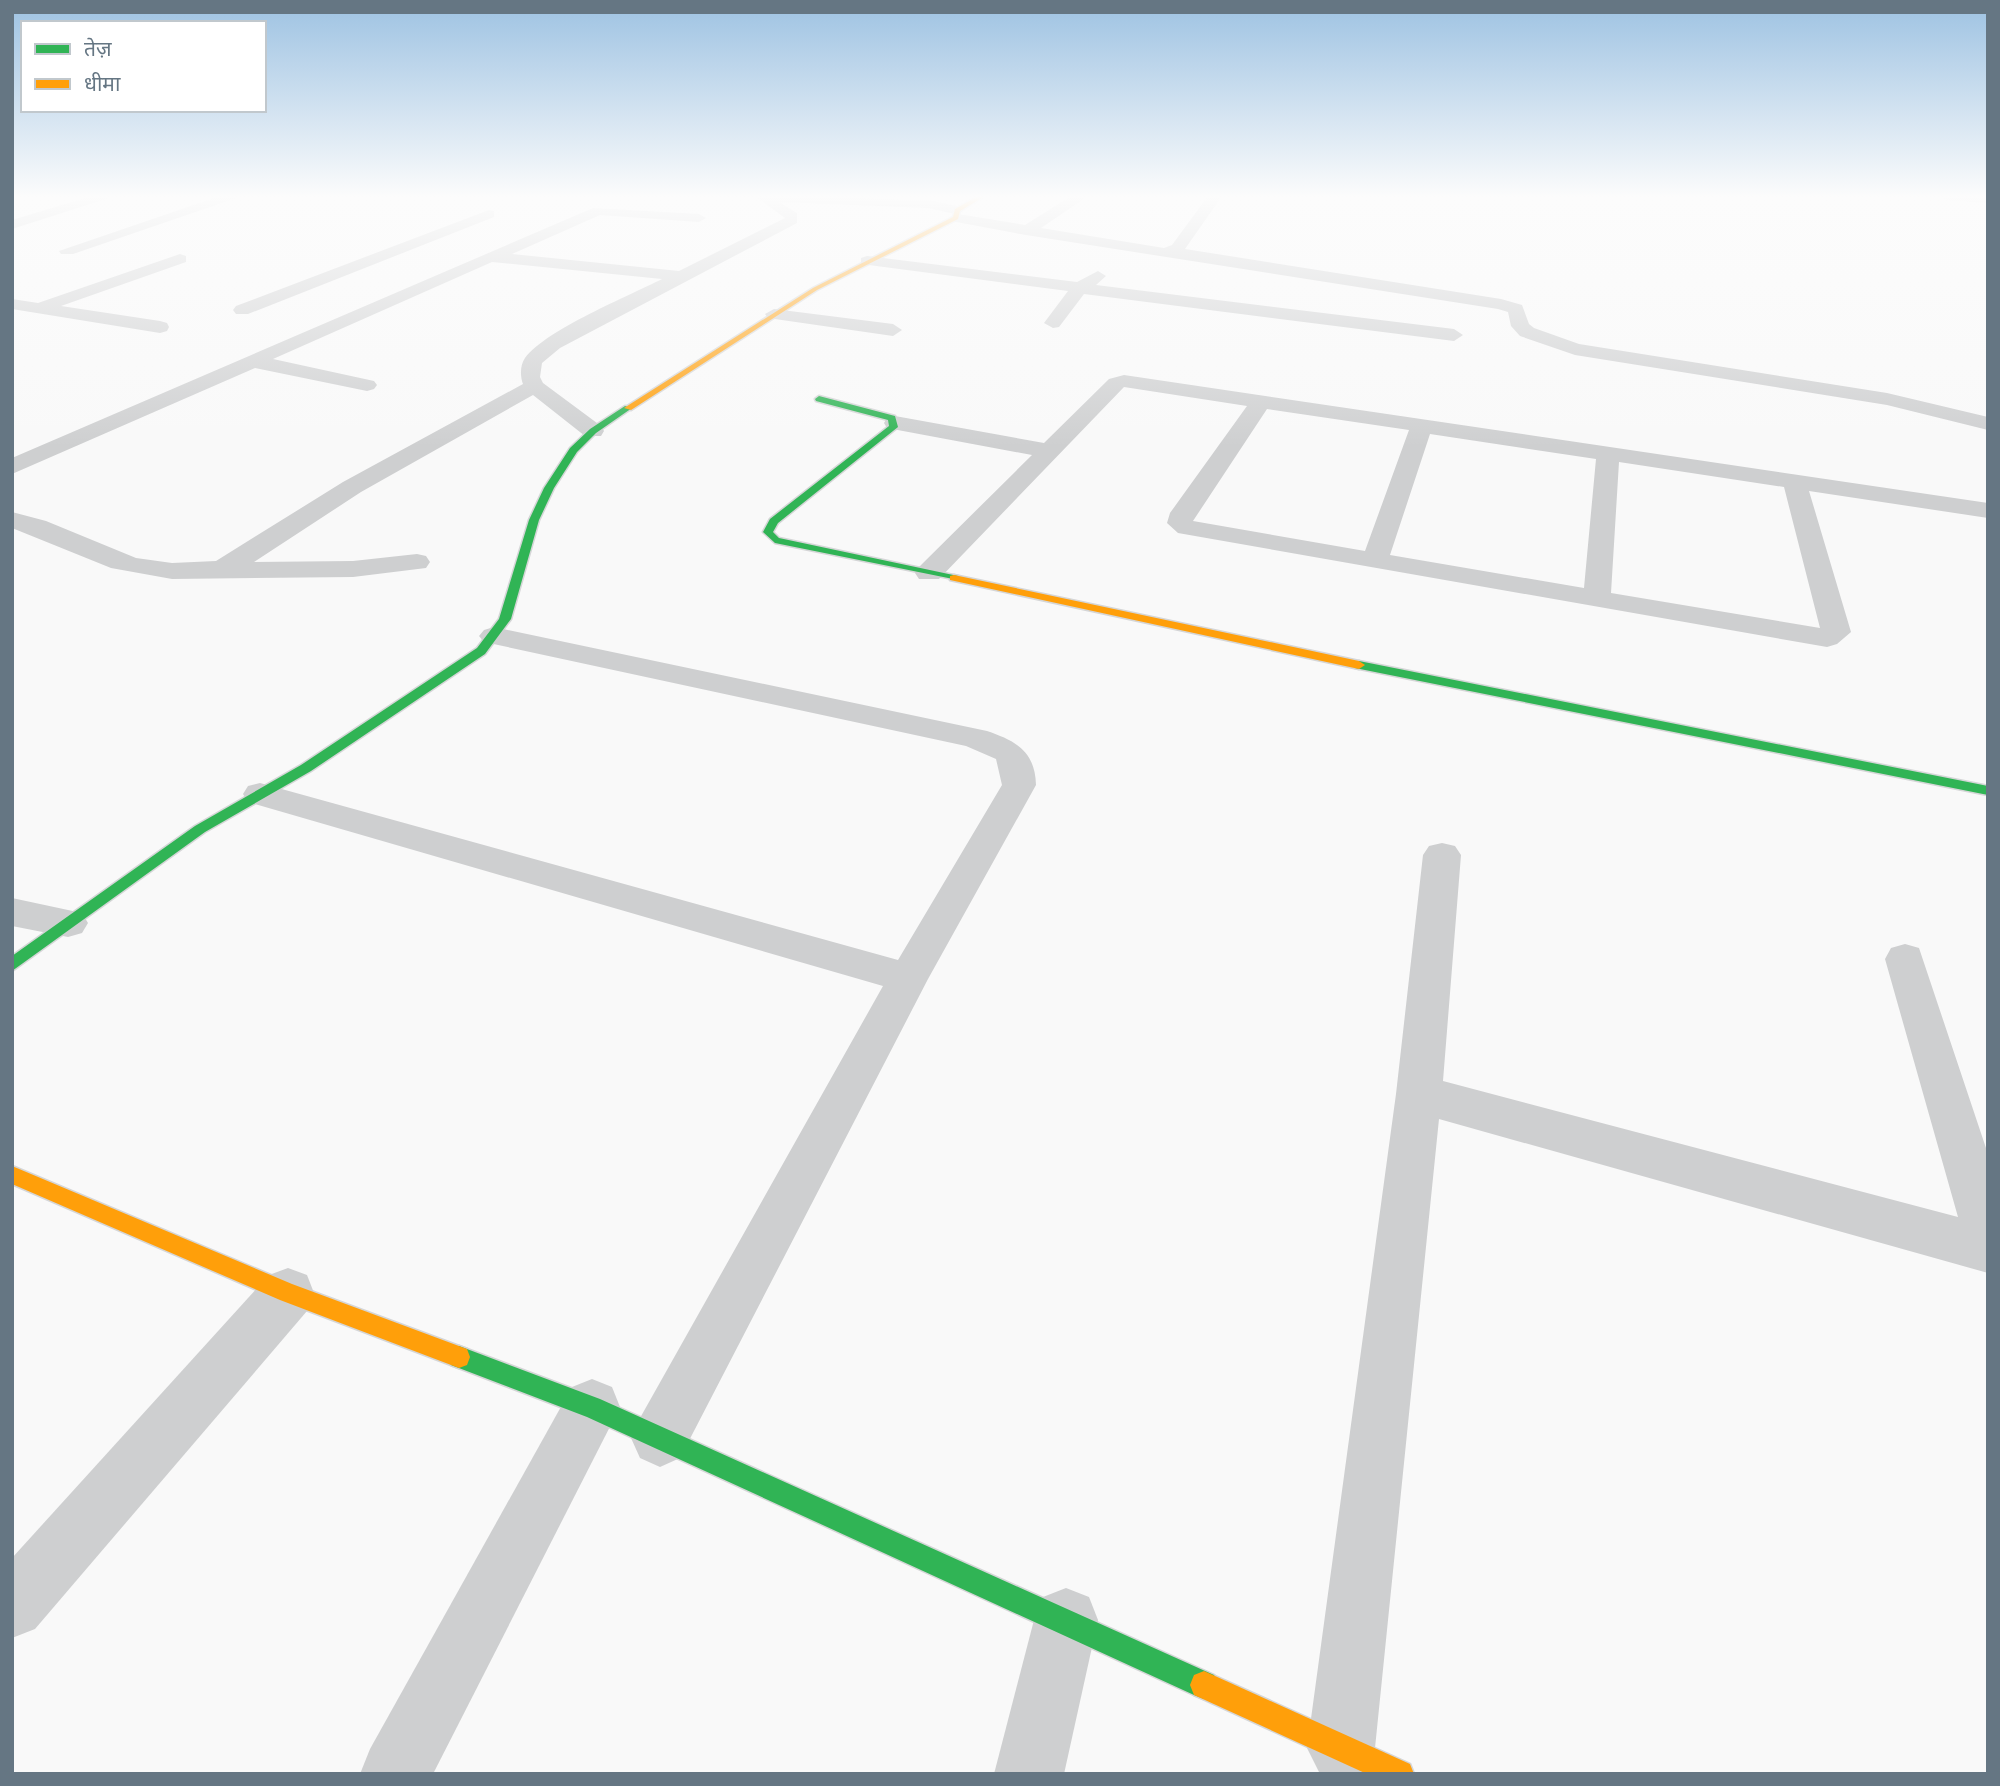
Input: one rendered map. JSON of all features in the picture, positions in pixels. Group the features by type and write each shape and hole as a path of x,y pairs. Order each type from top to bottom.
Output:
{"street":[{"path":"40,307 121,279"},
{"path":"242,310 317,279"},
{"path":"12,467 440,279"},
{"path":"593,431 534,386 530,377 533,361 553,344 677,279"},
{"path":"12,965 207,824 306,768 449,674 495,636 505,619 534,520 548,488 573,450 593,431 774,314 835,279"},
{"path":"1006,279 1454,335"},
{"path":"1053,323 1079,289 1093,279"},
{"path":"1345,279 1501,304 1516,309 1520,326 1535,337 1575,349 1860,394 1988,424"},
{"path":"12,304 160,327"},
{"path":"774,314 893,330"},
{"path":"252,361 367,385"},
{"path":"929,573 1116,383 1134,381 1988,510"},
{"path":"219,571 352,487 534,386"},
{"path":"819,399 892,418 895,423 1049,451"},
{"path":"1262,400 1182,513 1180,523 1199,531 1827,638 1836,632 1794,481"},
{"path":"895,423 894,427 774,521 768,532 775,540 1396,673 1988,791"},
{"path":"1374,562 1422,425"},
{"path":"1597,600 1608,453"},
{"path":"12,520 41,527 127,564 179,571 353,569 417,562"},
{"path":"495,636 975,738 1005,749 1014,757 1019,768 1019,785 908,978 660,1438"},
{"path":"260,794 908,978"},
{"path":"1341,1748 1419,1094 1442,855"},
{"path":"12,912 68,923"},
{"path":"1905,959 1988,1234"},
{"path":"1419,1094 1988,1249"},
{"path":"12,1175 288,1293 592,1407 1400,1774"},
{"path":"12,1606 288,1293"},
{"path":"395,1774 592,1407"},
{"path":"1029,1774 1066,1620"}],"traffic: fast":[{"path":"819,399 892,418 894,427 774,521 768,532 775,540 954,578"},
{"path":"12,965 200,829 306,768 481,651 505,619 534,520 549,488 573,450 593,431 628,408"},
{"path":"1359,665 1988,791"},
{"path":"459,1357 592,1407 1204,1685"}],"traffic: slow":[{"path":"628,408 834,279"},
{"path":"954,578 1359,665"},
{"path":"12,1175 288,1293 459,1357"},
{"path":"1204,1685 1400,1774"}]}
